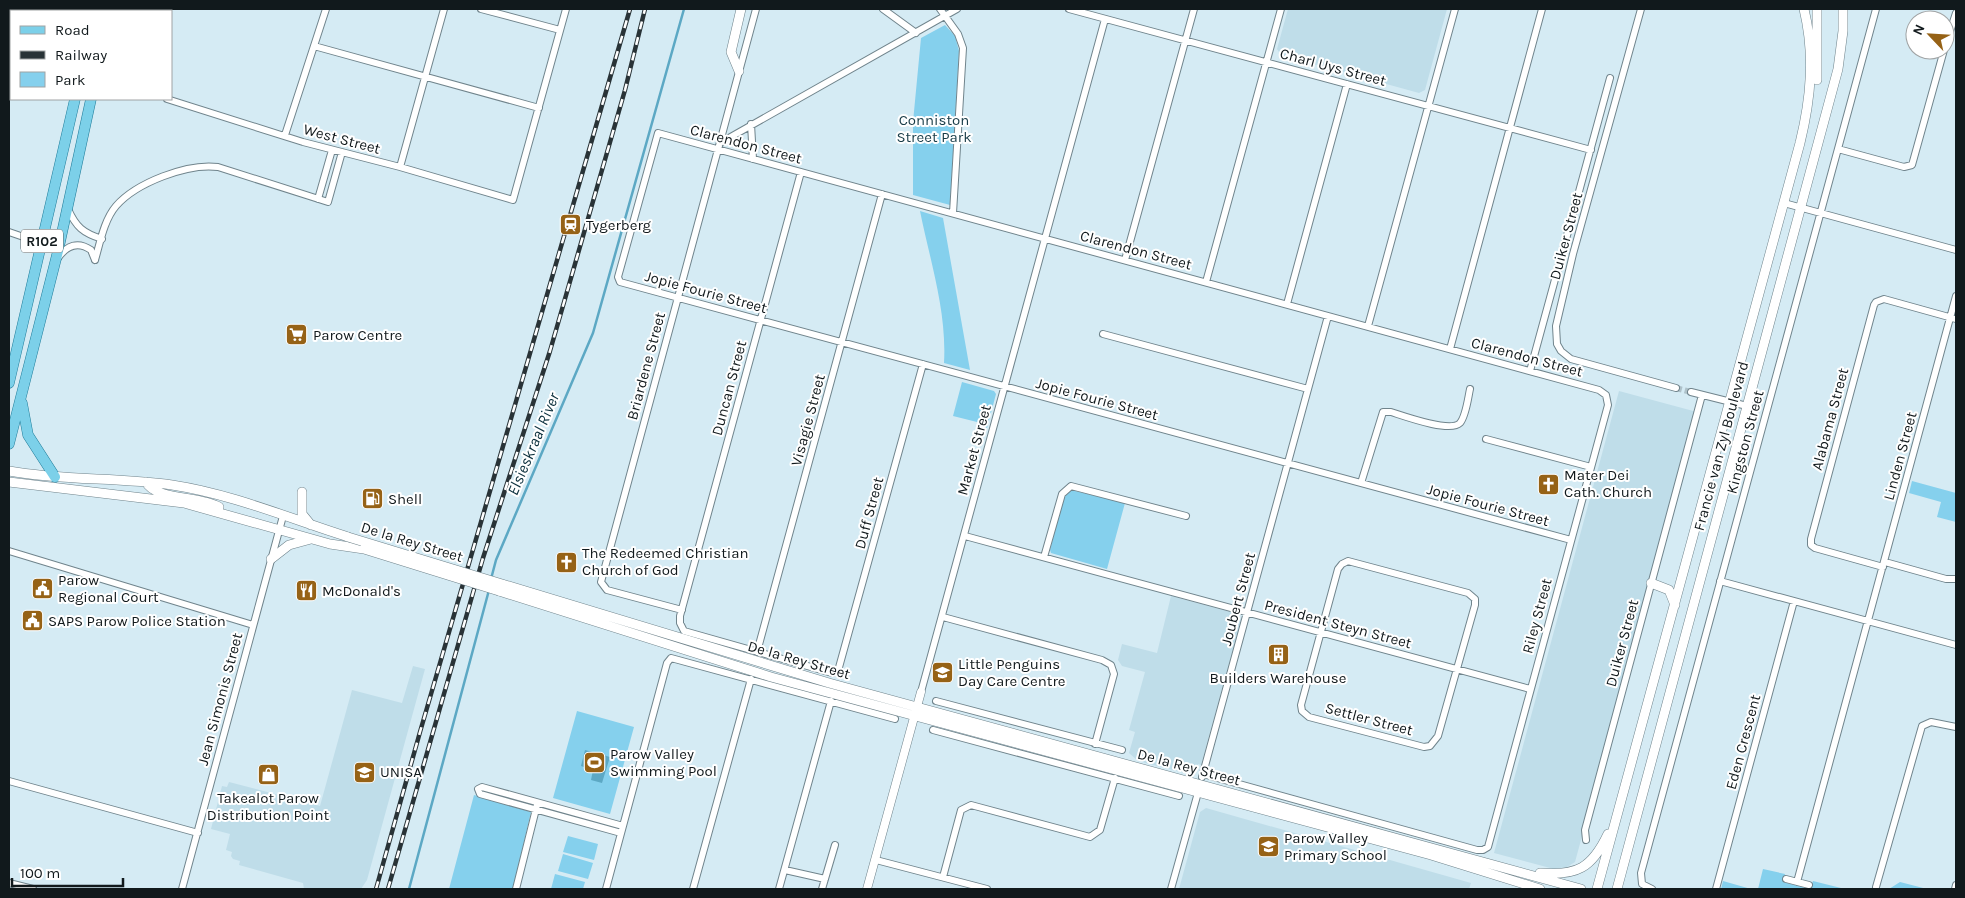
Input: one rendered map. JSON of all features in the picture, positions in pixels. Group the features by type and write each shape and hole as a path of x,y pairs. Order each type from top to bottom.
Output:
{"main road":[{"path":"739,72 731,52 741,9"},
{"name":"Francie van Zyl Boulevard","path":"1597,889 1800,143 1812,84 1811,47 1804,9"},
{"path":"1800,143 1810,116 1816,91 1818,9"},
{"name":"Francie van Zyl Boulevard","path":"1617,889 1840,59 1843,9"},
{"name":"R102","path":"9,383 75,100"},
{"name":"R102","path":"9,444 55,261 91,100"},
{"path":"22,389 23,416 27,432 37,451 55,477"},
{"name":"De la Rey Street","path":"9,471 55,477 146,482 194,489 348,537 771,677 916,712 1199,788 1517,870 1581,889"},
{"name":"De la Rey Street","path":"9,482 184,503 232,515 311,539 364,549 501,588"},
{"path":"146,482 154,491 198,499 216,505 232,515"},
{"path":"302,492 302,514 311,525"},
{"path":"271,559 289,545 311,539"},
{"path":"1651,582 1669,590 1675,606"},
{"path":"1517,870 1562,874 1581,868 1602,847 1626,787"},
{"name":"De la Rey Street","path":"1199,788 1431,855 1540,889"},
{"path":"1514,882 1529,889"}],"street":[{"path":"285,135 326,9"},
{"path":"400,167 444,9"},
{"path":"481,9 560,30"},
{"path":"314,46 539,108 566,9"},
{"name":"Briardene Street","path":"682,610 607,590 602,586 756,9"},
{"path":"884,9 916,32"},
{"path":"940,9 958,34 962,48 953,213"},
{"path":"719,146 751,124 957,9"},
{"name":"Charl Uys Street","path":"1069,9 1591,150"},
{"path":"1125,260 1194,9"},
{"path":"1206,282 1280,9"},
{"path":"1368,326 1455,9"},
{"path":"1450,349 1542,9"},
{"name":"Duiker Street","path":"1641,9 1573,254 1555,335 1561,350 1570,358 1676,388"},
{"name":"Kingston Street","path":"1652,889 1641,881 1641,873 1876,9"},
{"name":"Market Street","path":"867,889 943,617 1105,19"},
{"path":"1838,149 1904,167 1912,165 1942,60"},
{"path":"1530,371 1610,78"},
{"path":"1287,304 1347,84"},
{"name":"West Street","path":"170,100 332,150 400,167 512,200 539,108"},
{"path":"751,124 753,159"},
{"name":"Clarendon Street","path":"618,280 658,133 719,146 753,159 1368,326 1599,390 1606,395"},
{"path":"318,199 332,150"},
{"path":"55,261 68,246 78,244 91,250 95,260 105,228 115,207 129,194 157,179 191,168 218,167 328,202 342,152"},
{"name":"Duncan Street","path":"682,610 801,172"},
{"name":"Visagie Street","path":"757,652 882,194"},
{"path":"1784,203 1956,250"},
{"path":"67,207 76,226 89,235 102,239"},
{"path":"89,235 105,228"},
{"path":"9,232 41,243"},
{"name":"Jopie Fourie Street","path":"618,280 1005,388 1571,540"},
{"name":"Linden Street","path":"1798,882 1868,621 1953,318 1956,296"},
{"name":"Alabama Street","path":"1953,318 1884,300 1876,302 1874,305 1811,545 1815,548 1946,580 1956,579"},
{"name":"Joubert Street","path":"1171,889 1328,316"},
{"path":"1103,334 1308,389"},
{"name":"Duff Street","path":"840,669 923,364"},
{"path":"1362,483 1383,412 1391,412 1443,426 1455,426 1462,420 1470,389"},
{"path":"1691,392 1746,406"},
{"name":"Riley Street","path":"1489,845 1608,405 1606,395"},
{"name":"Duiker Street","path":"1586,840 1585,830 1702,395"},
{"path":"1486,439 1590,467"},
{"path":"1044,557 1062,494 1071,486 1186,516"},
{"name":"Jean Simonis Street","path":"182,889 283,516"},
{"name":"President Steyn Street","path":"965,536 1530,689"},
{"path":"9,551 253,625"},
{"path":"1321,632 1338,569 1345,562 1352,561 1473,596 1475,605 1457,669"},
{"path":"1720,581 1956,645"},
{"name":"Eden Crescent","path":"1716,889 1794,601"},
{"name":"De la Rey Street","path":"682,610 680,623 686,632 832,673 840,669"},
{"path":"943,617 1102,660 1111,666 1114,674 1095,744"},
{"name":"Settler Street","path":"1321,632 1301,705 1302,711 1309,716 1424,747 1430,746 1438,736 1457,669"},
{"name":"De la Rey Street","path":"622,829 670,658 895,719"},
{"path":"693,889 751,679"},
{"path":"779,889 831,701"},
{"name":"De la Rey Street","path":"936,701 1122,750"},
{"path":"1876,887 1922,726 1931,722 1956,728"},
{"name":"De la Rey Street","path":"933,730 1179,796"},
{"name":"De la Rey Street","path":"1203,774 1477,850 1483,850 1489,845"},
{"path":"943,877 961,810 966,806 971,805 1090,837 1100,830 1114,778"},
{"path":"9,781 198,833"},
{"path":"622,829 564,817 537,806 482,787 478,789 480,794 537,806 566,810 622,829"},
{"path":"516,889 537,806"},
{"path":"564,817 566,810"},
{"path":"606,889 622,829"},
{"path":"822,889 835,845"},
{"path":"876,860 988,889"},
{"path":"785,870 825,879"},
{"path":"1786,879 1809,885"},
{"path":"9,883 33,889"},
{"path":"1955,889 1956,885"}],"shaded area":[{"path":"1288,9 1447,9 1425,90 1419,93 1281,55 1277,49"},
{"path":"1619,391 1697,412 1575,862 1567,867 1554,869 1494,853"},
{"path":"1171,596 1238,614 1241,620 1201,765 1198,764 1195,770 1188,774 1138,761 1129,753 1135,732 1129,730 1145,672 1122,666 1118,660 1122,644 1157,653"},
{"name":"UNISA","path":"413,666 425,669 367,880 361,889 304,889 303,883 239,865 240,861 233,859 231,856 232,852 226,850 230,834 211,829 222,786 227,787 229,782 320,806 352,690 402,703"},
{"path":"585,750 610,757 602,783 591,780 593,770 581,766"},
{"name":"Parow Valley Primary School","path":"1206,808 1471,883 1469,889 1179,889 1200,812"}],"green space":[{"name":"Conniston Street Park","path":"945,25 955,36 959,51 950,205 913,195 913,122 921,38"},
{"path":"920,211 943,218 970,370 944,363 943,324 937,286"},
{"path":"962,382 994,391 996,394 987,428 981,423 953,416"},
{"path":"1912,481 1956,493 1956,522 1937,517 1941,502 1909,493"},
{"path":"1071,490 1125,503 1107,569 1051,553 1050,550 1064,496"},
{"name":"Parow Valley Swimming Pool","path":"577,711 634,727 610,814 553,798"},
{"path":"474,795 531,812 513,889 449,889"},
{"path":"568,836 598,844 594,860 563,852"},
{"path":"563,854 593,863 588,879 558,871"},
{"path":"1763,869 1785,874 1783,882 1810,889 1758,889"},
{"path":"555,874 585,882 583,889 551,889"},
{"path":"1723,881 1751,889 1721,889"},
{"path":"1813,881 1845,889 1810,889"},
{"path":"1900,882 1927,889 1889,889"}],"waterway":[{"name":"Elsieskraal River","path":"491,579 496,560 593,333 684,9"},
{"name":"Elsieskraal River","path":"409,889 489,590"}],"tunnel":[{"path":"1676,388 1691,392"}],"railway":[{"path":"376,889 630,9"},
{"path":"388,889 483,558 550,351 625,90 645,9"}],"place":[{"name":"Tygerberg","path":"570,225"},
{"name":"Parow Centre","path":"297,335"},
{"name":"Mater Dei Cath. Church","path":"1548,484"},
{"name":"Shell","path":"372,499"},
{"name":"The Redeemed Christian Church of God","path":"566,562"},
{"name":"Parow Regional Court","path":"42,589"},
{"name":"McDonald's","path":"306,591"},
{"name":"SAPS Parow Police Station","path":"32,621"},
{"name":"Builders Warehouse","path":"1278,655"},
{"name":"Little Penguins Day Care Centre","path":"942,673"},
{"name":"Parow Valley Swimming Pool","path":"594,763"},
{"name":"UNISA","path":"364,772"},
{"name":"Takealot Parow Distribution Point","path":"268,775"},
{"name":"Parow Valley Primary School","path":"1268,847"}]}
